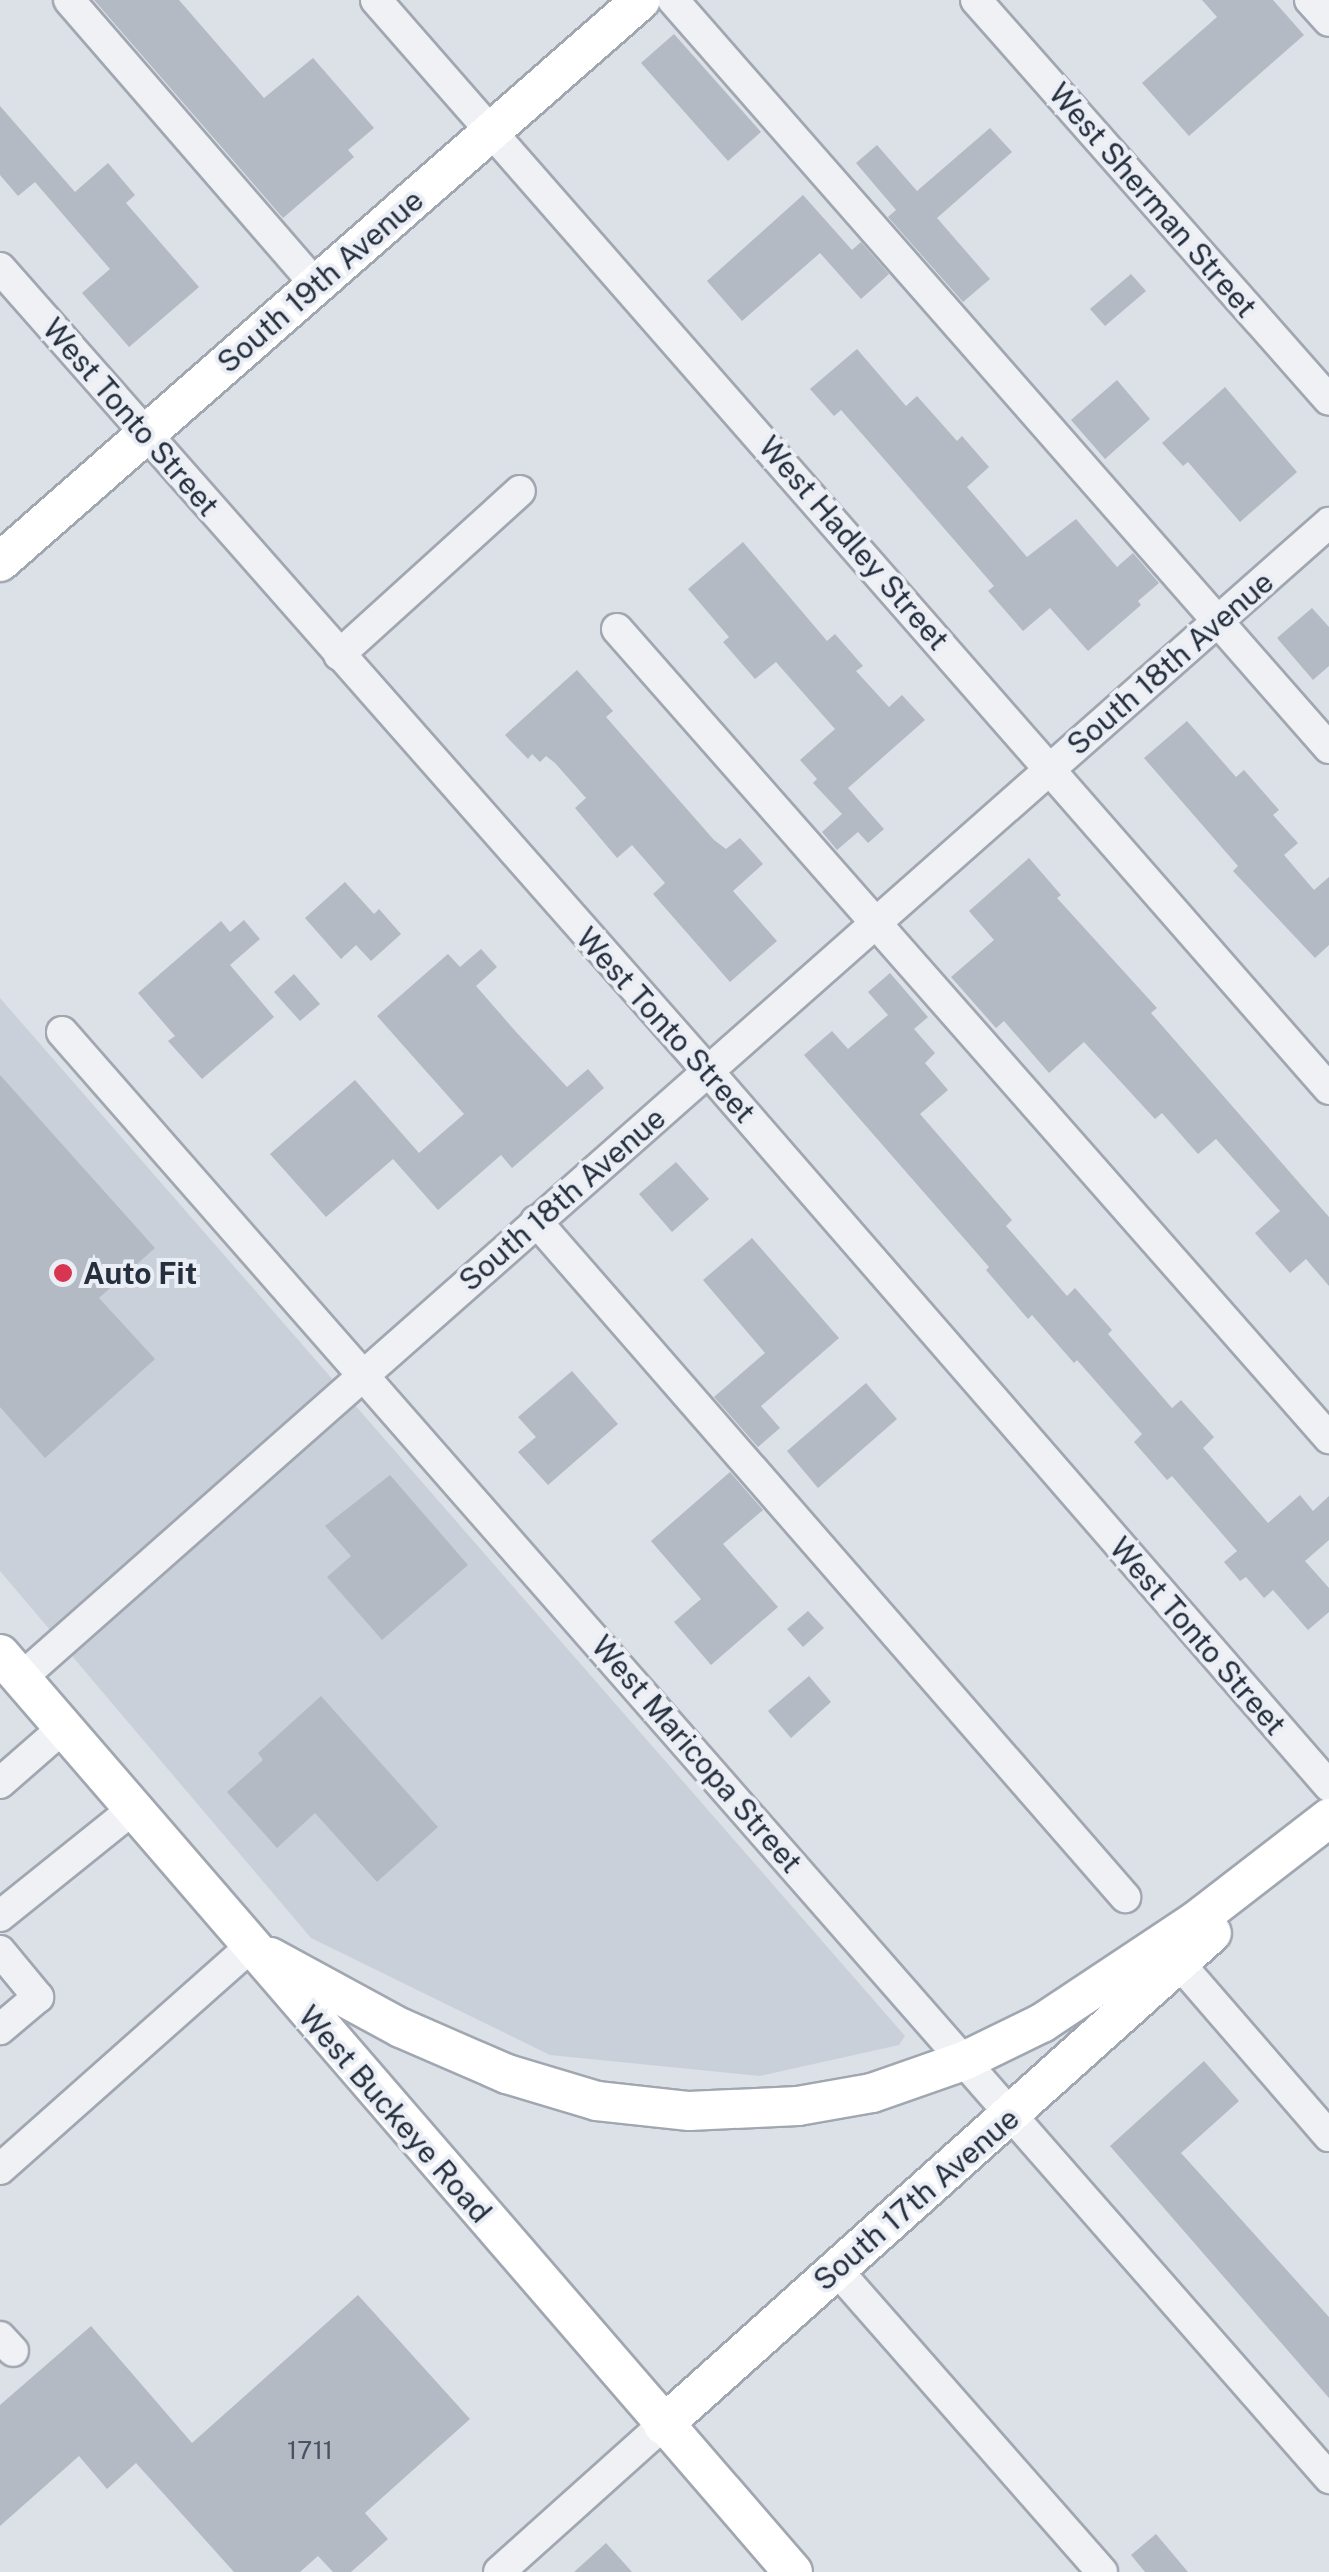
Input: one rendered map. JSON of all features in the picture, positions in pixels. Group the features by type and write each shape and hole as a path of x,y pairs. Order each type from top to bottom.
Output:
{"main road":[{"name":"South 19th Avenue","path":"0,562 491,131 646,1"},
{"name":"West Buckeye Road","path":"10,1666 793,2572"},
{"path":"251,1946 401,2028 507,2074 596,2102 688,2112 798,2106 872,2093 966,2060 1042,2023 1129,1967 1329,1820"},
{"name":"South 17th Avenue","path":"663,2425 1014,2114 1329,1820"}],"street":[{"path":"69,0 315,284"},
{"name":"West Hadley Street","path":"376,0 1329,1089"},
{"name":"West Sherman Street","path":"976,0 1329,400"},
{"path":"1310,0 1329,22"},
{"path":"646,1 1218,621 1329,748"},
{"name":"West Tonto Street","path":"0,268 708,1071 1329,1786"},
{"path":"339,656 520,491"},
{"name":"South 18th Avenue","path":"10,1666 362,1373 1329,523"},
{"path":"617,628 1329,1438"},
{"name":"West Maricopa Street","path":"62,1032 1329,2478"},
{"path":"536,1221 1126,1897"},
{"path":"0,1783 63,1728"},
{"path":"0,1916 134,1810"},
{"path":"0,2169 251,1946"},
{"path":"0,1951 38,1997 0,2028"},
{"path":"1179,1963 1329,2136"},
{"path":"836,2269 1102,2572"},
{"name":"South 17th Avenue","path":"499,2572 663,2425"}],"shaded area":[{"path":"0,998 905,2036 899,2045 760,2076 550,2055 311,1938 0,1571"}],"building":[{"path":"94,0 179,0 264,98 313,58 374,128 348,150 354,157 283,218"},
{"path":"1202,0 1273,0 1304,35 1189,136 1142,83 1217,17"},
{"path":"674,34 761,132 728,161 641,63"},
{"path":"0,106 75,192 108,163 135,195 126,203 199,287 129,347 82,293 110,269 35,182 18,196 0,175"},
{"path":"990,128 1012,152 937,218 990,279 963,302 888,217 896,210 856,163 877,145 917,191"},
{"path":"803,195 852,250 861,242 889,274 861,299 820,253 742,321 707,281"},
{"path":"1131,274 1146,291 1105,326 1090,309"},
{"path":"857,349 906,406 917,396 957,441 962,436 989,467 967,487 1027,557 1076,519 1117,567 1133,553 1159,583 1138,601 1141,605 1088,651 1050,608 1023,631 988,591 994,586 841,410 834,416 810,389"},
{"path":"1117,380 1150,419 1105,459 1071,420"},
{"path":"1225,387 1297,472 1240,522 1188,462 1183,466 1162,443"},
{"path":"743,542 827,641 835,634 863,666 856,671 889,707 902,695 925,720 848,788 884,829 868,843 858,832 837,850 822,832 842,814 813,783 817,779 800,760 835,729 776,662 755,679 723,642 729,637 688,589"},
{"path":"1312,608 1329,627 1329,666 1313,680 1277,638"},
{"path":"577,670 613,711 606,717 714,840 726,849 740,838 763,864 733,891 777,941 730,982 653,894 665,883 632,845 617,858 575,808 586,798 555,763 546,756 540,762 532,754 528,759 505,735"},
{"path":"1187,721 1236,777 1244,770 1279,810 1273,815 1298,843 1284,855 1314,890 1329,877 1329,945 1315,958 1233,871 1238,866 1144,758"},
{"path":"1029,858 1061,895 1057,898 1157,1008 1151,1013 1329,1217 1329,1286 1306,1259 1290,1273 1255,1233 1280,1211 1216,1139 1198,1154 1162,1113 1155,1119 1084,1042 1049,1073 1004,1021 996,1028 951,977 994,940 969,911"},
{"path":"345,882 374,914 379,909 401,934 371,961 356,945 341,959 305,918"},
{"path":"244,920 260,939 230,965 274,1017 202,1079 168,1041 175,1036 138,993 221,921 230,932"},
{"path":"481,949 497,967 476,986 517,1033 567,1087 588,1069 604,1088 512,1168 501,1155 438,1210 393,1159 326,1217 270,1154 355,1080 419,1153 464,1114 377,1016 448,954 460,967"},
{"path":"890,973 928,1017 914,1029 935,1053 925,1063 948,1090 920,1114 1012,1220 1006,1226 1067,1296 1075,1288 1112,1330 1108,1334 1172,1408 1181,1400 1214,1437 1203,1448 1268,1523 1300,1495 1313,1511 1329,1496 1329,1540 1305,1561 1329,1588 1329,1612 1308,1630 1273,1590 1264,1598 1246,1577 1240,1581 1224,1562 1237,1551 1172,1476 1167,1480 1134,1442 1142,1434 1077,1360 1074,1363 1032,1315 1028,1319 986,1270 989,1267 804,1055 832,1031 848,1049 888,1015 868,992"},
{"path":"294,974 320,1004 300,1021 274,992"},
{"name":"Auto Fit","path":"0,1075 155,1248 99,1298 155,1359 45,1458 0,1407"},
{"path":"676,1162 709,1199 672,1232 639,1194"},
{"path":"752,1238 839,1338 761,1406 780,1428 758,1447 714,1397 765,1353 703,1280"},
{"path":"572,1371 618,1424 548,1485 518,1452 536,1437 518,1417"},
{"path":"866,1383 897,1419 818,1488 787,1451"},
{"path":"730,1472 763,1510 723,1544 778,1607 711,1665 674,1622 701,1599 651,1541"},
{"path":"390,1475 468,1565 382,1640 327,1577 351,1556 325,1526"},
{"path":"808,1611 824,1628 803,1647 787,1629"},
{"path":"809,1676 831,1702 791,1738 768,1711"},
{"path":"321,1696 438,1827 377,1882 315,1813 277,1848 227,1792 263,1760 258,1753"},
{"path":"1204,2061 1239,2101 1181,2153 1329,2317 1329,2398 1110,2146"},
{"path":"358,2295 470,2419 365,2513 388,2539 351,2572 333,2572 318,2556 300,2572 234,2572 136,2463 107,2489 79,2456 0,2526 0,2405 91,2326 192,2443"},
{"path":"1156,2534 1188,2572 1145,2572 1131,2555"},
{"path":"606,2543 632,2572 574,2572"}],"place":[{"name":"Auto Fit","path":"63,1273"}]}
